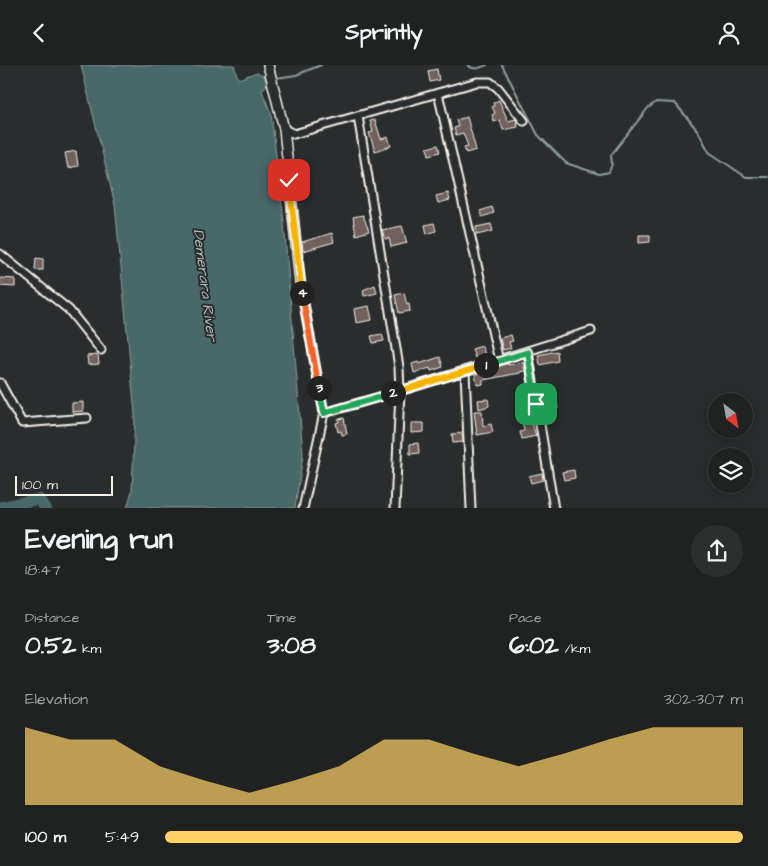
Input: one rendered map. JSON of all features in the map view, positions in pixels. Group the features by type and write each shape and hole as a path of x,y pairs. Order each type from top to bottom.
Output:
{"street":[{"path":"269,70 284,129 300,281 324,413 303,508"},
{"path":"284,129 294,134 477,82 490,82 498,88 524,121"},
{"path":"438,93 499,361"},
{"path":"358,115 399,367 400,391 395,508"},
{"path":"0,254 69,311 101,350"},
{"path":"324,413 499,361 591,331"},
{"path":"528,352 554,508"},
{"path":"465,371 471,508"},
{"path":"0,383 22,423 87,418"}],"water":[{"name":"Demerara River","path":"81,65 234,65 238,79 257,72 265,76 267,84 262,91 271,113 284,223 303,455 295,508 127,508 132,491 135,414 115,205"}],"building":[{"path":"437,69 439,80 430,82 428,71"},
{"path":"499,100 508,121 516,119 518,127 503,130 500,120 494,122 492,115 495,113 492,107 494,106 493,103"},
{"path":"467,117 476,150 466,153 464,147 468,146 463,133 456,135 454,128 458,127 456,120"},
{"path":"375,120 381,139 388,137 391,146 375,151 369,133 373,132 370,121"},
{"path":"438,145 440,152 429,155 427,148"},
{"path":"76,151 78,166 68,168 65,153"},
{"path":"448,193 450,200 438,203 436,196"},
{"path":"492,207 494,213 482,217 480,211"},
{"path":"363,215 369,231 356,235 353,217"},
{"path":"434,223 436,231 427,234 425,225"},
{"path":"491,224 493,231 477,235 476,227"},
{"path":"402,226 407,243 391,247 389,238 385,239 382,230"},
{"path":"332,233 334,242 303,251 302,242"},
{"path":"639,235 650,235 650,242 639,243"},
{"path":"36,258 43,259 43,270 35,270"},
{"path":"0,278 15,279 15,287 0,286"},
{"path":"375,285 377,293 364,296 363,290"},
{"path":"404,293 410,311 399,313 395,295"},
{"path":"369,306 372,320 356,323 354,309"},
{"path":"382,334 384,341 373,343 371,336"},
{"path":"511,335 513,341 509,342 511,348 503,350 500,338"},
{"path":"482,346 485,355 475,358 472,349"},
{"path":"557,351 558,361 540,365 538,355"},
{"path":"98,355 99,364 88,365 87,356"},
{"path":"440,357 443,367 431,371 430,368 414,373 412,364 418,362 419,364"},
{"path":"523,362 525,371 483,380 483,384 477,385 475,374 498,368 498,366 508,363 508,365"},
{"path":"488,399 489,406 479,409 478,400"},
{"path":"556,400 558,408 555,409 556,416 552,417 546,403"},
{"path":"83,402 83,411 72,412 72,403"},
{"path":"528,410 536,436 522,439 520,432 524,431 520,412"},
{"path":"474,411 482,411 483,426 491,424 493,432 477,435"},
{"path":"344,418 347,434 342,435 341,431 338,432 336,423 339,422 338,419"},
{"path":"411,423 424,423 424,432 411,433"},
{"path":"462,433 463,442 453,443 452,434"},
{"path":"418,443 419,453 410,454 410,444"},
{"path":"574,470 575,478 564,480 562,472"},
{"path":"542,473 543,480 531,483 529,476"}],"waterway":[{"path":"276,78 296,75 321,65"},
{"path":"468,65 475,68 487,65"},
{"path":"502,65 538,135 566,163 599,174 609,172 612,164 611,155 648,108 656,102 675,103 698,131 709,152 746,177 768,177"},
{"path":"0,507 39,499 45,508"}],"route":[{"path":"289,180 300,281 324,413 528,352 536,404"}]}
